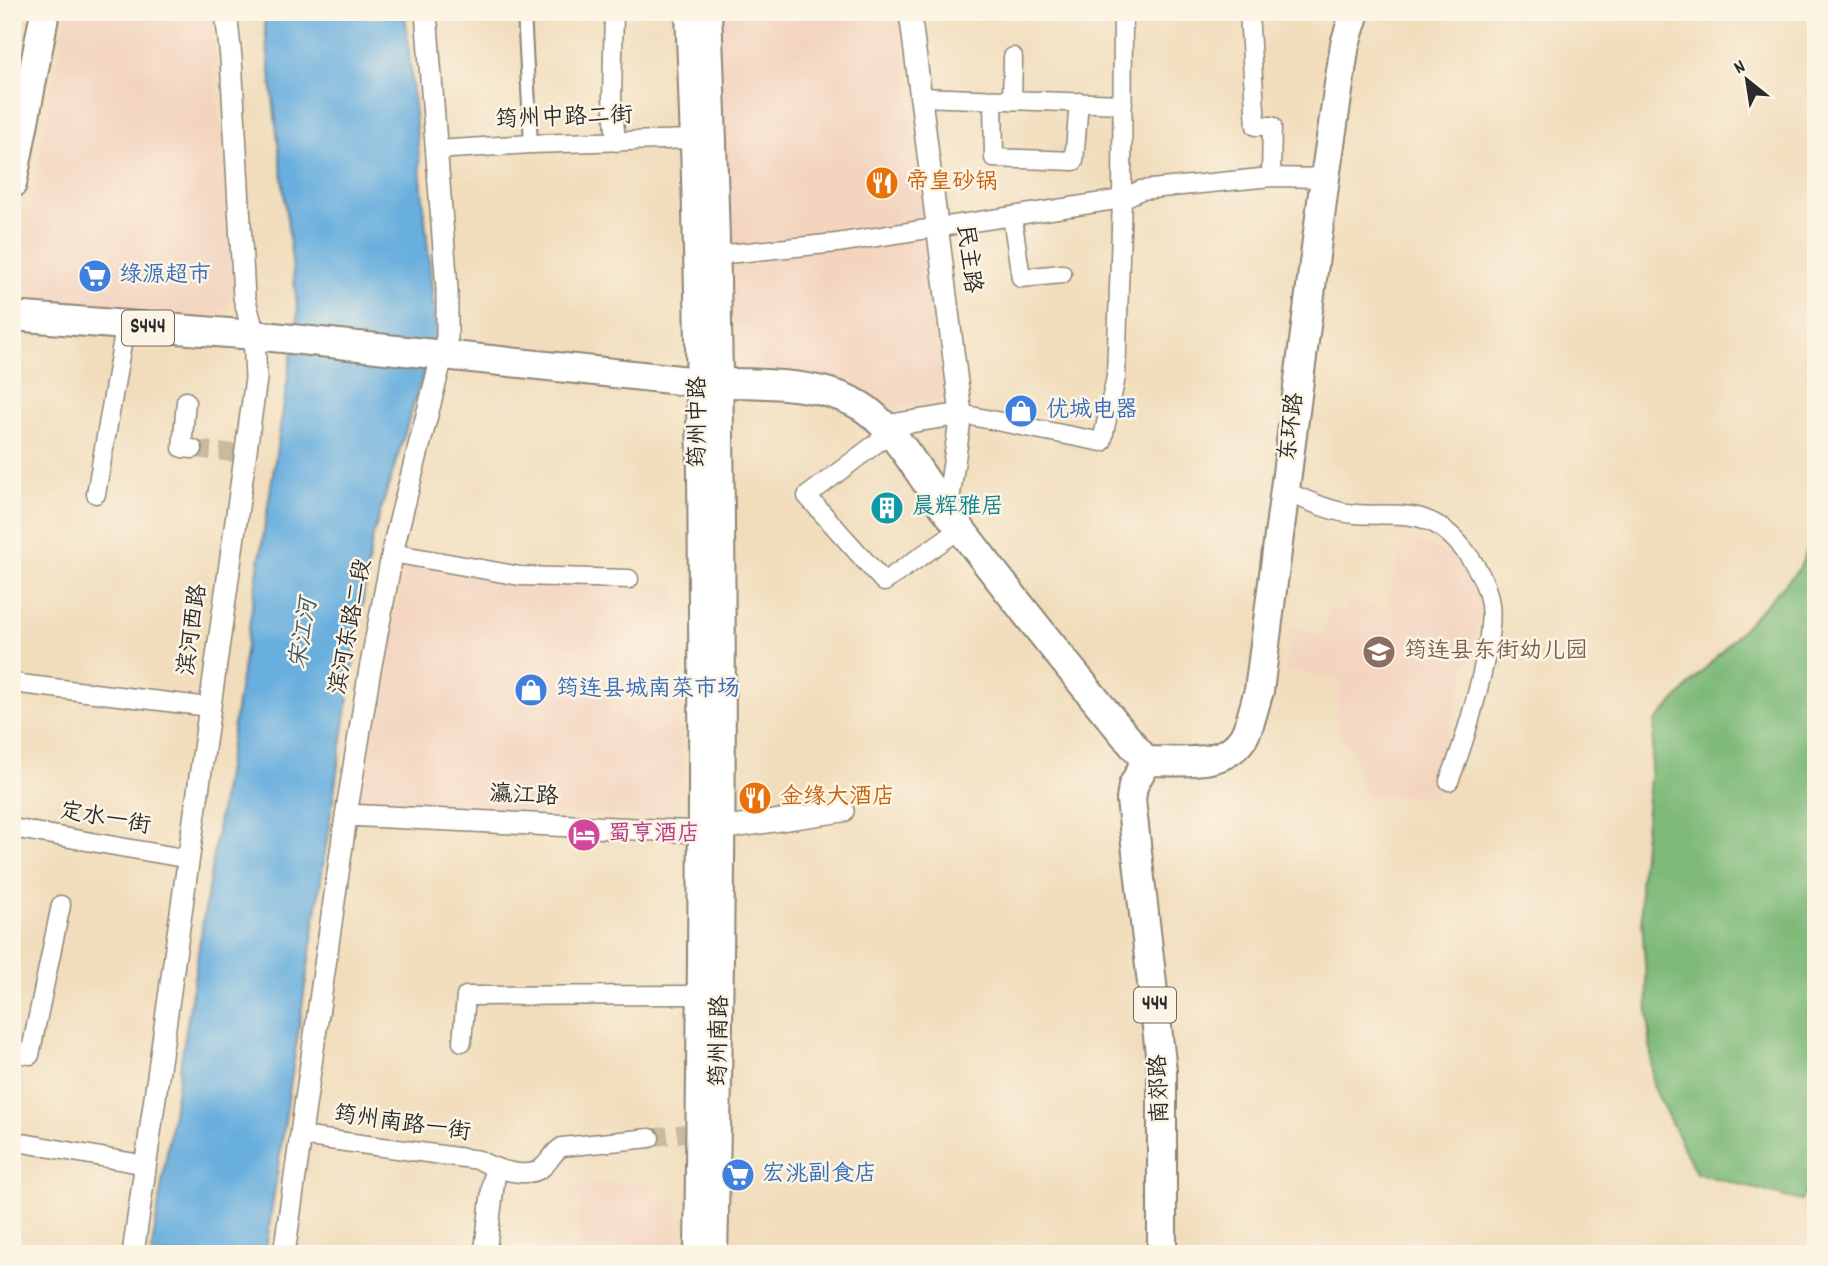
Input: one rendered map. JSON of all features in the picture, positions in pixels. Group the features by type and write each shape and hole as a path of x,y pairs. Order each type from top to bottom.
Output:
{"main road":[{"path":"12,184 46,12"},
{"name":"筠州中路","path":"688,12 693,139 709,382 712,830"},
{"name":"筠州中路","path":"709,12 717,255 709,382"},
{"name":"东环路","path":"1146,761 1210,759 1234,748 1244,737 1259,691 1325,178 1345,44 1356,12"},
{"name":"S444","path":"12,316 125,327 254,335 709,382 759,383 828,392 867,410 884,426 953,520 1146,761"},
{"name":"南郊路","path":"1146,761 1133,786 1131,800 1162,1071 1162,1254"},
{"name":"筠州南路","path":"697,1254 692,1131 712,830"},
{"name":"筠州南路","path":"712,830 715,1254"}],"street":[{"name":"滨河西路","path":"133,1254 189,859 240,454 256,379 254,335 244,297 232,58 226,12"},
{"name":"滨河东路二段","path":"284,1254 346,816 392,553 444,355 447,289 426,12"},
{"path":"524,12 531,144"},
{"path":"614,12 612,97 616,142"},
{"name":"民主路","path":"911,12 919,97 961,414 953,520"},
{"path":"953,520 884,582 807,496 881,439 884,426 961,414 1101,442 1116,377 1122,199 1123,12"},
{"path":"1249,12 1256,126 1272,126 1271,177"},
{"path":"1012,100 1013,57"},
{"path":"919,97 1123,104"},
{"path":"993,100 994,158 1074,161 1079,102"},
{"name":"筠州中路二街","path":"437,150 693,139"},
{"path":"717,255 837,243 936,228 1122,199 1141,190 1271,177 1325,178"},
{"path":"1012,216 1021,278 1062,274"},
{"path":"96,495 125,327"},
{"path":"186,401 183,448 193,449"},
{"path":"1284,491 1321,507 1352,514 1419,517 1460,541 1490,604 1488,638 1462,749 1449,781"},
{"path":"392,553 520,576 629,579"},
{"path":"12,683 209,707"},
{"name":"瀛江路","path":"346,816 712,830 843,811"},
{"name":"定水一街","path":"12,828 189,859"},
{"path":"12,1052 30,1055 61,905"},
{"path":"462,1042 466,996 700,995"},
{"name":"筠州南路一街","path":"300,1136 479,1160 495,1169 534,1172 543,1168 555,1151 562,1147 650,1138"},
{"path":"12,1141 146,1165"},
{"path":"485,1254 495,1169"}],"shaded area":[{"path":"67,12 213,12 216,85 231,210 232,278 228,305 220,315 209,318 116,312 28,297 19,286 17,271"},
{"path":"713,12 903,12 907,85 945,400 891,410 843,384 798,373 736,364"},
{"name":"筠连县东街幼儿园","path":"1404,539 1453,555 1482,608 1433,796 1365,796 1353,751 1334,722 1341,682 1285,669 1292,626 1323,635 1329,608 1345,614 1345,600 1386,609"},
{"name":"筠连县城南菜市场","path":"403,567 545,581 677,583 682,786 670,811 660,817 581,815 424,805 360,796 373,742"},
{"path":"579,1183 651,1184 652,1198 677,1198 676,1250 578,1249"}],"green space":[{"path":"1816,530 1816,1173 1801,1201 1696,1173 1653,1086 1640,887 1655,722 1799,569"}],"water":[{"name":"宋江河","path":"263,12 405,12 436,332 372,539 265,1254 151,1254 298,313"}],"tunnel":[{"path":"193,449 234,453"},
{"path":"650,1138 685,1133"}],"place":[{"name":"帝皇砂锅","path":"882,183"},
{"name":"绿源超市","path":"95,276"},
{"name":"优城电器","path":"1021,411"},
{"name":"晨辉雅居","path":"887,508"},
{"name":"筠连县东街幼儿园","path":"1379,652"},
{"name":"筠连县城南菜市场","path":"531,690"},
{"name":"金缘大酒店","path":"755,798"},
{"name":"蜀亨酒店","path":"584,835"},
{"name":"宏洮副食店","path":"738,1175"}]}
